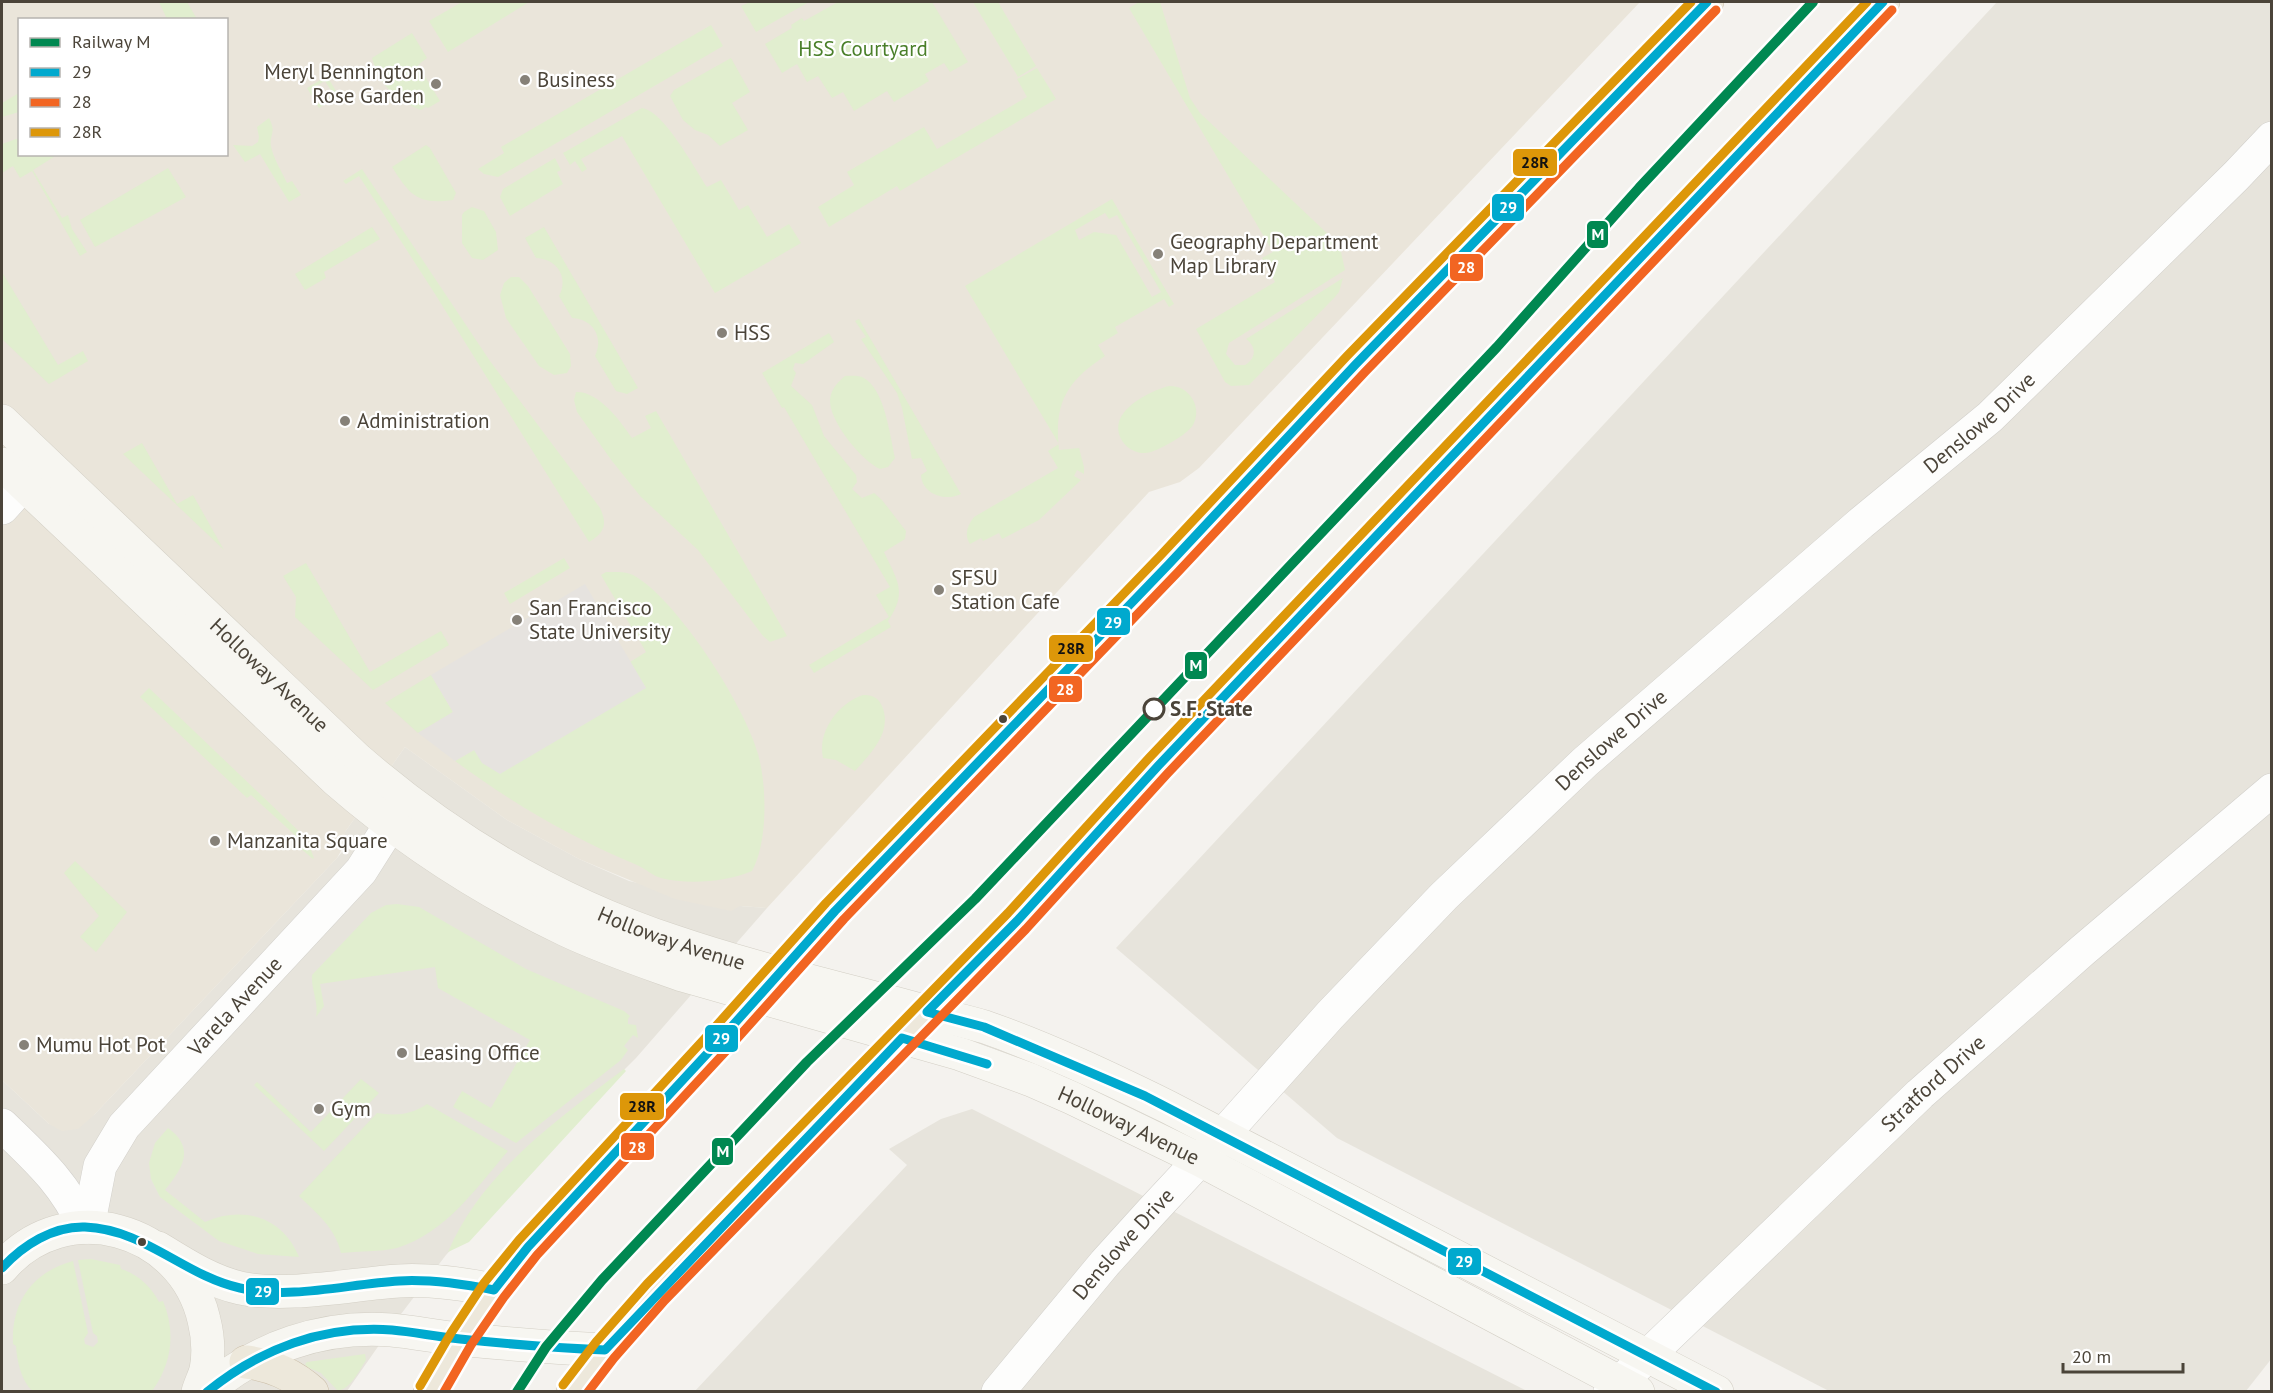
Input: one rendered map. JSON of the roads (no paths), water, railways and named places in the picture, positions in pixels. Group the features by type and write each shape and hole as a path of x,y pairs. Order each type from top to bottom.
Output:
{"highway":[{"path":"430,1392 461,1339 494,1290 536,1239 782,972 835,911 1169,564 1356,364 1707,2"},
{"path":"573,1392 605,1350 656,1292 1017,921 1158,766 1883,2"},
{"path":"246,1362 267,1364 300,1381 312,1392"}],"street":[{"name":"Denslowe Drive","path":"998,1392 1105,1263 1223,1136 1330,1015 1444,896 1585,762 1861,523 1990,417 2228,184 2271,138"},
{"name":"Holloway Avenue","path":"2,421 338,742 399,812 489,889 567,931 682,975 960,1054 1031,1080 1116,1118 1200,1160 1622,1388"},
{"name":"Holloway Avenue","path":"9,486 336,780 475,848 539,885 614,920 675,942 984,1027 1116,1082 1717,1392"},
{"name":"Stratford Drive","path":"1622,1388 1646,1355 1920,1094 2082,951 2271,790"},
{"name":"Varela Avenue","path":"86,1227 100,1166 124,1126 361,871 399,812"},
{"path":"2,1125 55,1177 68,1194 86,1227"},
{"path":"2,1269 13,1254 46,1234 86,1227 123,1231 218,1281 256,1290 421,1281 455,1283 494,1290"},
{"path":"158,1248 183,1272 200,1302 208,1335 206,1370 198,1392"},
{"path":"206,1392 246,1362 290,1342 314,1336 363,1330 392,1330 546,1347 605,1350"}],"rail line":[{"name":"M","path":"517,1392 546,1347 602,1280 807,1062 975,899 1497,347 1639,188 1813,2"}],"place":[{"name":"Business","path":"525,80"},
{"name":"Meryl Bennington Rose Garden","path":"436,84"},
{"name":"Geography Department Map Library","path":"1158,254"},
{"name":"HSS","path":"722,333"},
{"name":"Administration","path":"345,421"},
{"name":"SFSU Station Cafe","path":"939,590"},
{"name":"San Francisco State University","path":"517,620"},
{"name":"S.F. State","path":"1154,709"},
{"name":"Manzanita Square","path":"215,841"},
{"name":"Mumu Hot Pot","path":"24,1045"},
{"name":"Leasing Office","path":"402,1053"},
{"name":"Gym","path":"319,1109"}],"park label":[{"name":"HSS Courtyard","path":"863,49"}]}
